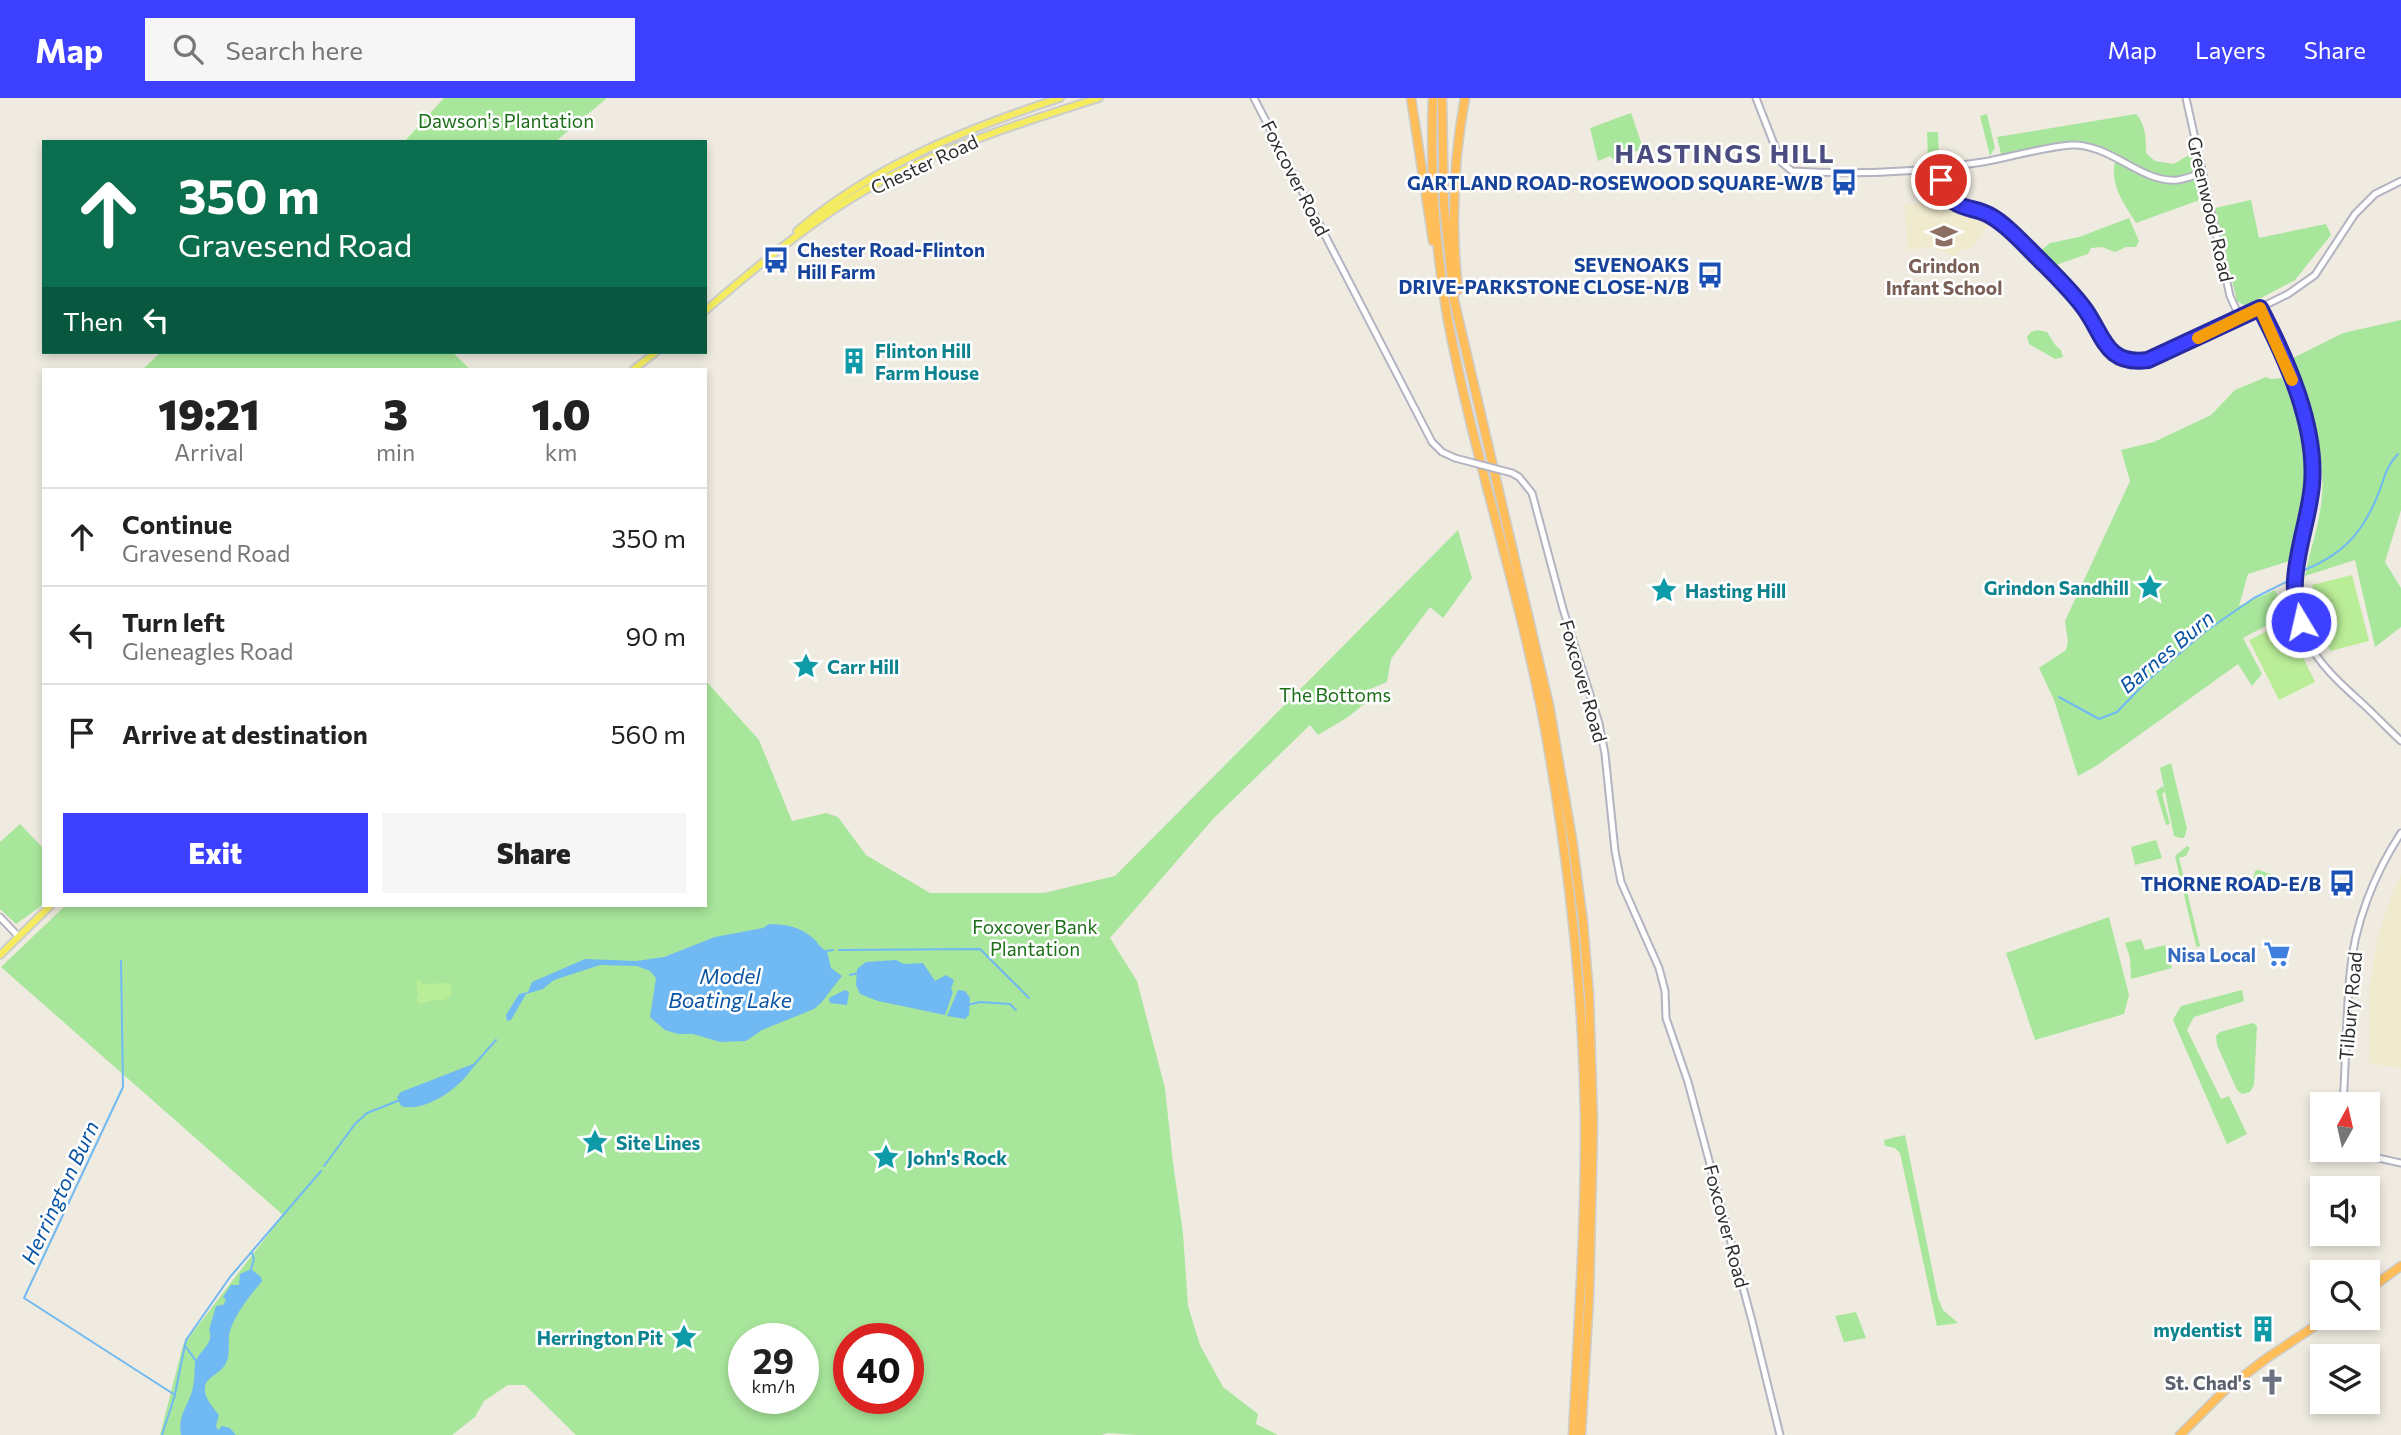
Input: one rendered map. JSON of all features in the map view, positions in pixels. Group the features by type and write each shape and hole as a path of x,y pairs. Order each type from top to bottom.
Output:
{"highway":[{"path":"1411,98 1438,278 1542,714 1573,913 1580,995 1585,1118 1573,1435"},
{"path":"1433,98 1434,197 1448,316"},
{"path":"1442,98 1441,164 1454,299 1549,705 1583,922 1593,1137 1590,1285 1581,1435"},
{"path":"1465,98 1456,160 1454,230 1465,352"},
{"path":"2380,1281 2401,1266"},
{"path":"2180,1435 2225,1390 2310,1330"}],"main road":[{"name":"Chester Road","path":"707,309 827,208 892,167 971,129 1060,98"},
{"name":"Chester Road","path":"764,261 825,216 893,175 962,144 1099,98"},
{"path":"635,368 653,354"},
{"path":"0,955 49,907"}],"street":[{"name":"Foxcover Road","path":"1254,98 1432,442 1442,453 1512,473 1519,477 1532,493 1563,609 1599,723 1621,882 1659,968 1665,992 1666,1018 1692,1096 1780,1435"},
{"path":"1756,98 1781,162 1792,171 1921,170 2072,145 2105,152 2165,179 2177,180 2203,173"},
{"name":"Greenwood Road","path":"2186,98 2231,296 2240,318"},
{"path":"1940,167 1943,192 1949,198 1958,205 1985,213 1997,220 2047,267 2085,308 2104,344 2114,355 2136,362 2148,360 2288,294 2315,275 2355,214 2375,194 2401,181"},
{"path":"2260,308 2305,413 2312,450 2312,484 2295,580 2303,631 2318,658 2329,671 2401,741"},
{"name":"Tilbury Road","path":"2344,1092 2350,972 2358,932 2371,891 2401,833"},
{"path":"0,917 18,936"},
{"path":"2380,1158 2401,1163"}],"shaded area":[{"name":"Grindon Infant School","path":"1943,201 1947,205 1986,218 1988,226 1971,249 1961,249 1955,257 1933,247 1908,250 1904,204"},
{"path":"2401,874 2401,1069 2369,1063 2369,992 2377,939"}],"green space":[{"name":"Dawson's Plantation","path":"444,98 607,98 557,140 406,140"},
{"path":"1631,113 1643,148 1615,161 1610,156 1598,161 1590,128"},
{"path":"1987,114 1995,148 1990,156 1980,116"},
{"path":"2136,114 2144,127 2146,153 2155,161 2174,164 2198,149 2208,197 2136,223 2115,184 2116,158 2088,148 2074,147 2045,149 2002,158 1997,137"},
{"path":"1927,132 1938,132 1939,160 1928,161"},
{"path":"2251,200 2259,238 2326,224 2331,235 2295,280 2246,306 2237,301 2215,208"},
{"path":"2129,218 2139,241 2136,247 2126,247 2115,252 2102,247 2091,248 2088,254 2053,266 2039,252 2050,243 2079,237"},
{"path":"2401,320 2401,510 2385,562 2401,588 2401,627 2375,647 2355,560 2305,576 2319,516 2323,479 2314,426 2289,360 2343,333"},
{"path":"2037,330 2047,332 2063,357 2055,359 2029,344 2027,337"},
{"path":"159,354 454,354 469,368 144,368"},
{"path":"2266,377 2282,378 2300,434 2305,480 2290,561 2248,574 2239,606 2275,590 2286,615 2243,638 2262,674 2252,686 2238,664 2096,766 2078,776 2054,700 2039,668 2066,650 2068,642 2065,621 2130,481 2121,450 2154,442 2211,415 2235,390"},
{"path":"1458,530 1472,578 1443,618 1430,607 1391,659 1387,682 1363,692 1369,700 1348,717 1318,735 1310,725 1213,819 1110,938 1137,981 1165,1088 1183,1233 1188,1306 1200,1345 1223,1387 1258,1414 1256,1424 1278,1435 576,1435 525,1385 508,1385 484,1401 475,1417 452,1435 160,1435 183,1345 283,1215 1,967 64,907 707,907 707,682 759,740 792,821 826,813 838,817 866,855 930,893 1044,893 1115,876"},
{"path":"2352,575 2369,641 2330,651 2312,585"},
{"path":"2286,622 2315,682 2279,700 2249,640"},
{"path":"2171,763 2187,829 2184,838 2174,836 2160,768"},
{"path":"2163,786 2165,792 2162,794 2170,824 2166,825 2156,791"},
{"path":"20,824 42,847 42,905 16,924 0,909 0,842"},
{"path":"2156,840 2162,858 2135,865 2131,847"},
{"path":"2187,846 2190,848 2186,856 2179,858 2200,946 2198,947 2175,856"},
{"path":"2255,871 2280,879 2276,890 2252,883"},
{"path":"2109,917 2129,995 2124,1014 2035,1040 2006,953"},
{"path":"2141,939 2145,950 2165,945 2172,968 2131,979 2130,958 2125,943"},
{"path":"416,980 423,984 448,983 452,995 443,1001 433,1000 420,1004 416,1000"},
{"path":"2242,990 2244,1001 2194,1017 2187,1030 2221,1099 2229,1096 2247,1134 2227,1144 2173,1020 2181,1006"},
{"path":"2253,1023 2257,1026 2254,1085 2250,1092 2242,1094 2237,1090 2217,1045 2216,1036 2220,1032"},
{"path":"1905,1135 1938,1298 1943,1310 1958,1323 1937,1326 1900,1153 1895,1148 1885,1146 1884,1140"},
{"path":"1856,1312 1866,1338 1844,1342 1835,1316"}],"water":[{"name":"Model Boating Lake","path":"769,924 793,927 809,935 827,951 831,968 842,976 814,1009 762,1030 746,1041 720,1042 665,1030 650,1017 656,978 650,971 637,966 600,965 554,980 543,989 526,994 511,1020 507,1021 506,1015 519,994 528,992 532,982 585,959 636,961 664,957 715,937 763,928"},
{"path":"896,960 904,964 923,963 935,981 946,975 954,980 945,1015 878,1001 860,994 856,985 857,969 866,962"},
{"path":"845,990 849,992 847,1005 830,1003 829,998"},
{"path":"958,990 965,991 970,998 969,1015 965,1019 947,1016"},
{"path":"473,1064 461,1082 432,1102 421,1106 401,1106 397,1097 401,1092"},
{"path":"251,1269 262,1281 236,1317 229,1335 226,1363 208,1380 205,1387 207,1398 219,1415 216,1426 218,1430 222,1426 230,1428 236,1435 181,1435 182,1415 193,1387 195,1364 210,1339 209,1330 216,1306 223,1305 226,1300 223,1297 231,1285 239,1285 240,1274"}],"waterway":[{"name":"Barnes Burn","path":"2302,571 2328,559 2356,534 2371,511 2387,469 2398,454"},
{"name":"Barnes Burn","path":"2059,697 2099,719 2117,712 2147,681 2206,631 2254,598 2290,580"},
{"path":"839,950 980,949 1029,998"},
{"path":"827,951 833,950"},
{"name":"Herrington Burn","path":"121,961 123,1087 24,1298 175,1395 162,1435"},
{"path":"850,975 858,973"},
{"path":"967,1005 980,1002 1010,1004 1016,1010"},
{"name":"Herrington Burn","path":"472,1067 496,1040"},
{"name":"Herrington Burn","path":"324,1166 355,1124 367,1113 400,1100"},
{"name":"Herrington Burn","path":"175,1394 186,1340 230,1277 321,1171"},
{"path":"251,1269 254,1259 252,1253"},
{"path":"186,1347 196,1361"}],"slow traffic":[{"path":"2198,338 2260,308 2292,380"}],"place":[{"name":"GARTLAND ROAD-ROSEWOOD SQUARE-W/B","path":"1844,182"},
{"name":"Grindon Infant School","path":"1944,236"},
{"name":"Chester Road-Flinton Hill Farm","path":"776,260"},
{"name":"SEVENOAKS DRIVE-PARKSTONE CLOSE-N/B","path":"1710,275"},
{"name":"Flinton Hill Farm House","path":"854,361"},
{"name":"Grindon Sandhill","path":"2150,587"},
{"name":"Hasting Hill","path":"1664,590"},
{"name":"Carr Hill","path":"806,666"},
{"name":"THORNE ROAD-E/B","path":"2342,883"},
{"name":"Nisa Local","path":"2277,954"},
{"name":"Site Lines","path":"595,1142"},
{"name":"John's Rock","path":"886,1157"},
{"name":"mydentist","path":"2263,1329"},
{"name":"Herrington Pit","path":"684,1337"},
{"name":"St. Chad's","path":"2272,1382"}],"district":[{"name":"HASTINGS HILL","path":"1725,152"}],"route":[{"path":"1941,180 1943,192 1952,202 1997,220 2047,267 2085,308 2104,344 2114,355 2136,362 2148,360 2260,308 2305,413 2312,450 2312,484 2295,580 2301,622"}],"park label":[{"name":"The Bottoms","path":"1335,694"},
{"name":"Foxcover Bank Plantation","path":"1035,937"}]}
